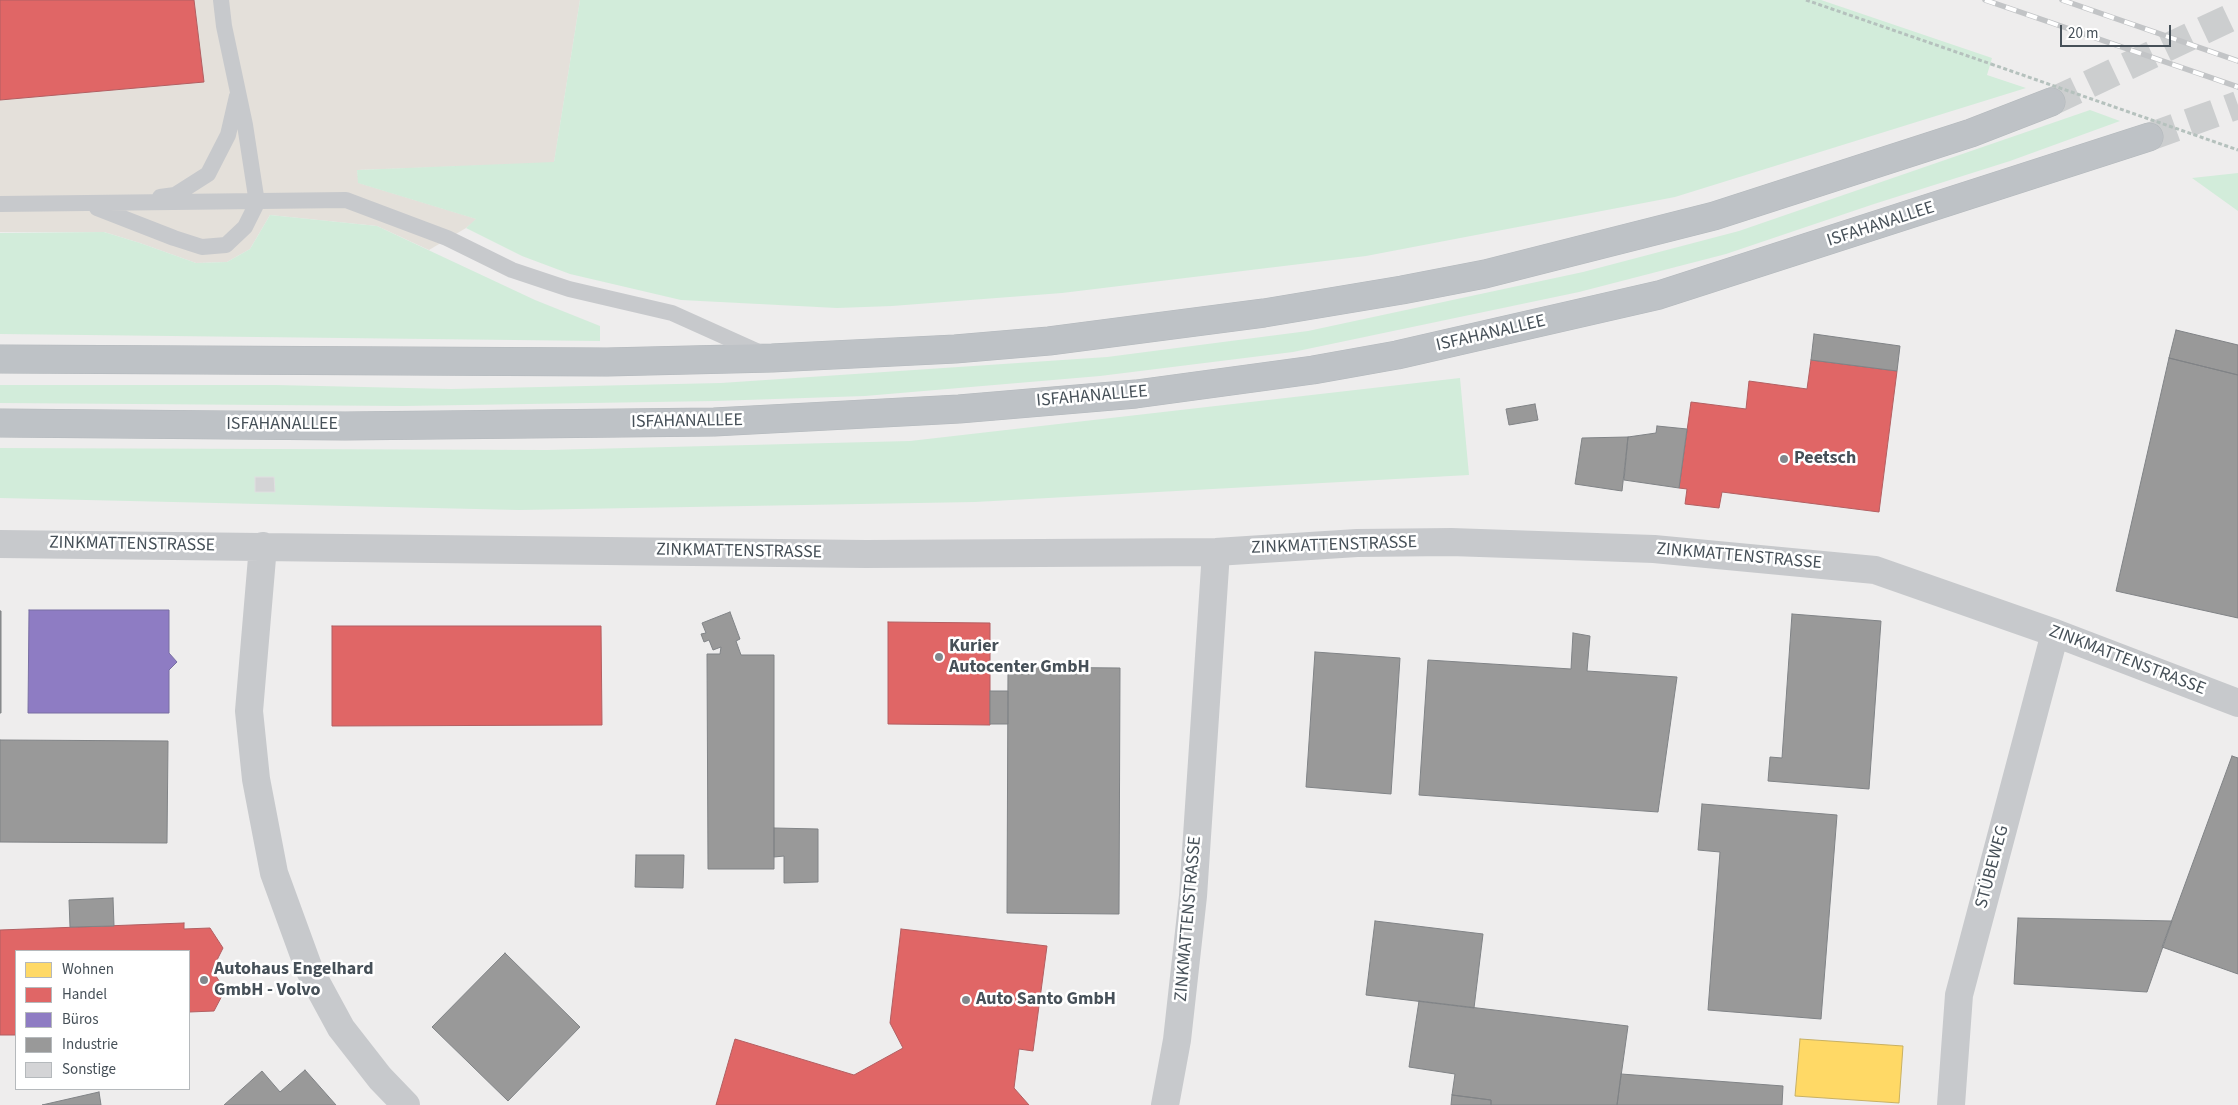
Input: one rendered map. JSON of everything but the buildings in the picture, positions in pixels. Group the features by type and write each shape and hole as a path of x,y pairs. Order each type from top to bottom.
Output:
{"highway":[{"path":"0,359 607,362 772,358 955,349 1049,341 1264,313 1421,287 1485,274 1714,216 1971,133 2051,102"},
{"name":"ISFAHANALLEE","path":"0,423 345,426 714,422 959,409 1136,394 1312,370 1397,355 1659,295 2149,137"}],"street":[{"name":"ZINKMATTENSTRASSE","path":"0,544 866,554 1216,552 1356,544 1494,542 1654,549 1876,570 2055,633 2238,703"},
{"path":"263,546 249,711 256,778 274,873 310,968 341,1028 380,1078 406,1105"},
{"name":"ZINKMATTENSTRASSE","path":"1164,1105 1177,1040 1193,896 1216,552"},
{"name":"STÜBEWEG","path":"1951,1105 1959,995 2055,633"}],"lane":[{"path":"88,204 202,247 226,245 245,227 257,203 245,125 224,26 221,0"},
{"path":"116,204 175,195 208,174 228,135 238,91"},
{"path":"0,204 257,203 346,200 447,238 512,270 569,289 672,313 772,358"}],"path":[{"path":"1806,0 2238,150"}],"shaded area":[{"path":"0,0 580,0 554,163 357,170 359,183 477,219 466,228 429,250 377,226 270,215 250,249 227,262 196,263 104,232 0,232"}],"green space":[{"path":"580,0 1821,0 1992,58 1987,75 2026,88 1675,197 1366,256 1062,293 892,306 837,308 681,300 570,274 522,256 466,228 476,219 358,183 357,170 554,162"},
{"path":"2090,110 2120,121 2010,161 1726,254 1579,292 1293,352 1100,376 865,396 715,401 403,406 0,403 0,385 276,385 451,389 721,383 1107,357 1308,331 1583,272 1739,231"},
{"path":"2238,173 2238,211 2192,178"},
{"path":"270,215 377,226 535,300 600,326 600,341 0,334 0,233 104,232 196,263 227,262 250,249"},
{"path":"1460,378 1469,475 975,502 519,510 0,498 0,448 547,450 910,441"}],"tunnel":[{"path":"2051,102 2238,14"},
{"path":"2149,137 2238,105"}],"railway":[{"path":"1985,0 2238,87"},
{"path":"2062,0 2238,61"}],"place":[{"name":"Peetsch","path":"1784,459"},
{"name":"Kurier Autocenter GmbH","path":"939,657"},
{"name":"Autohaus Engelhard GmbH - Volvo","path":"204,980"},
{"name":"Auto Santo GmbH","path":"966,1000"}]}
